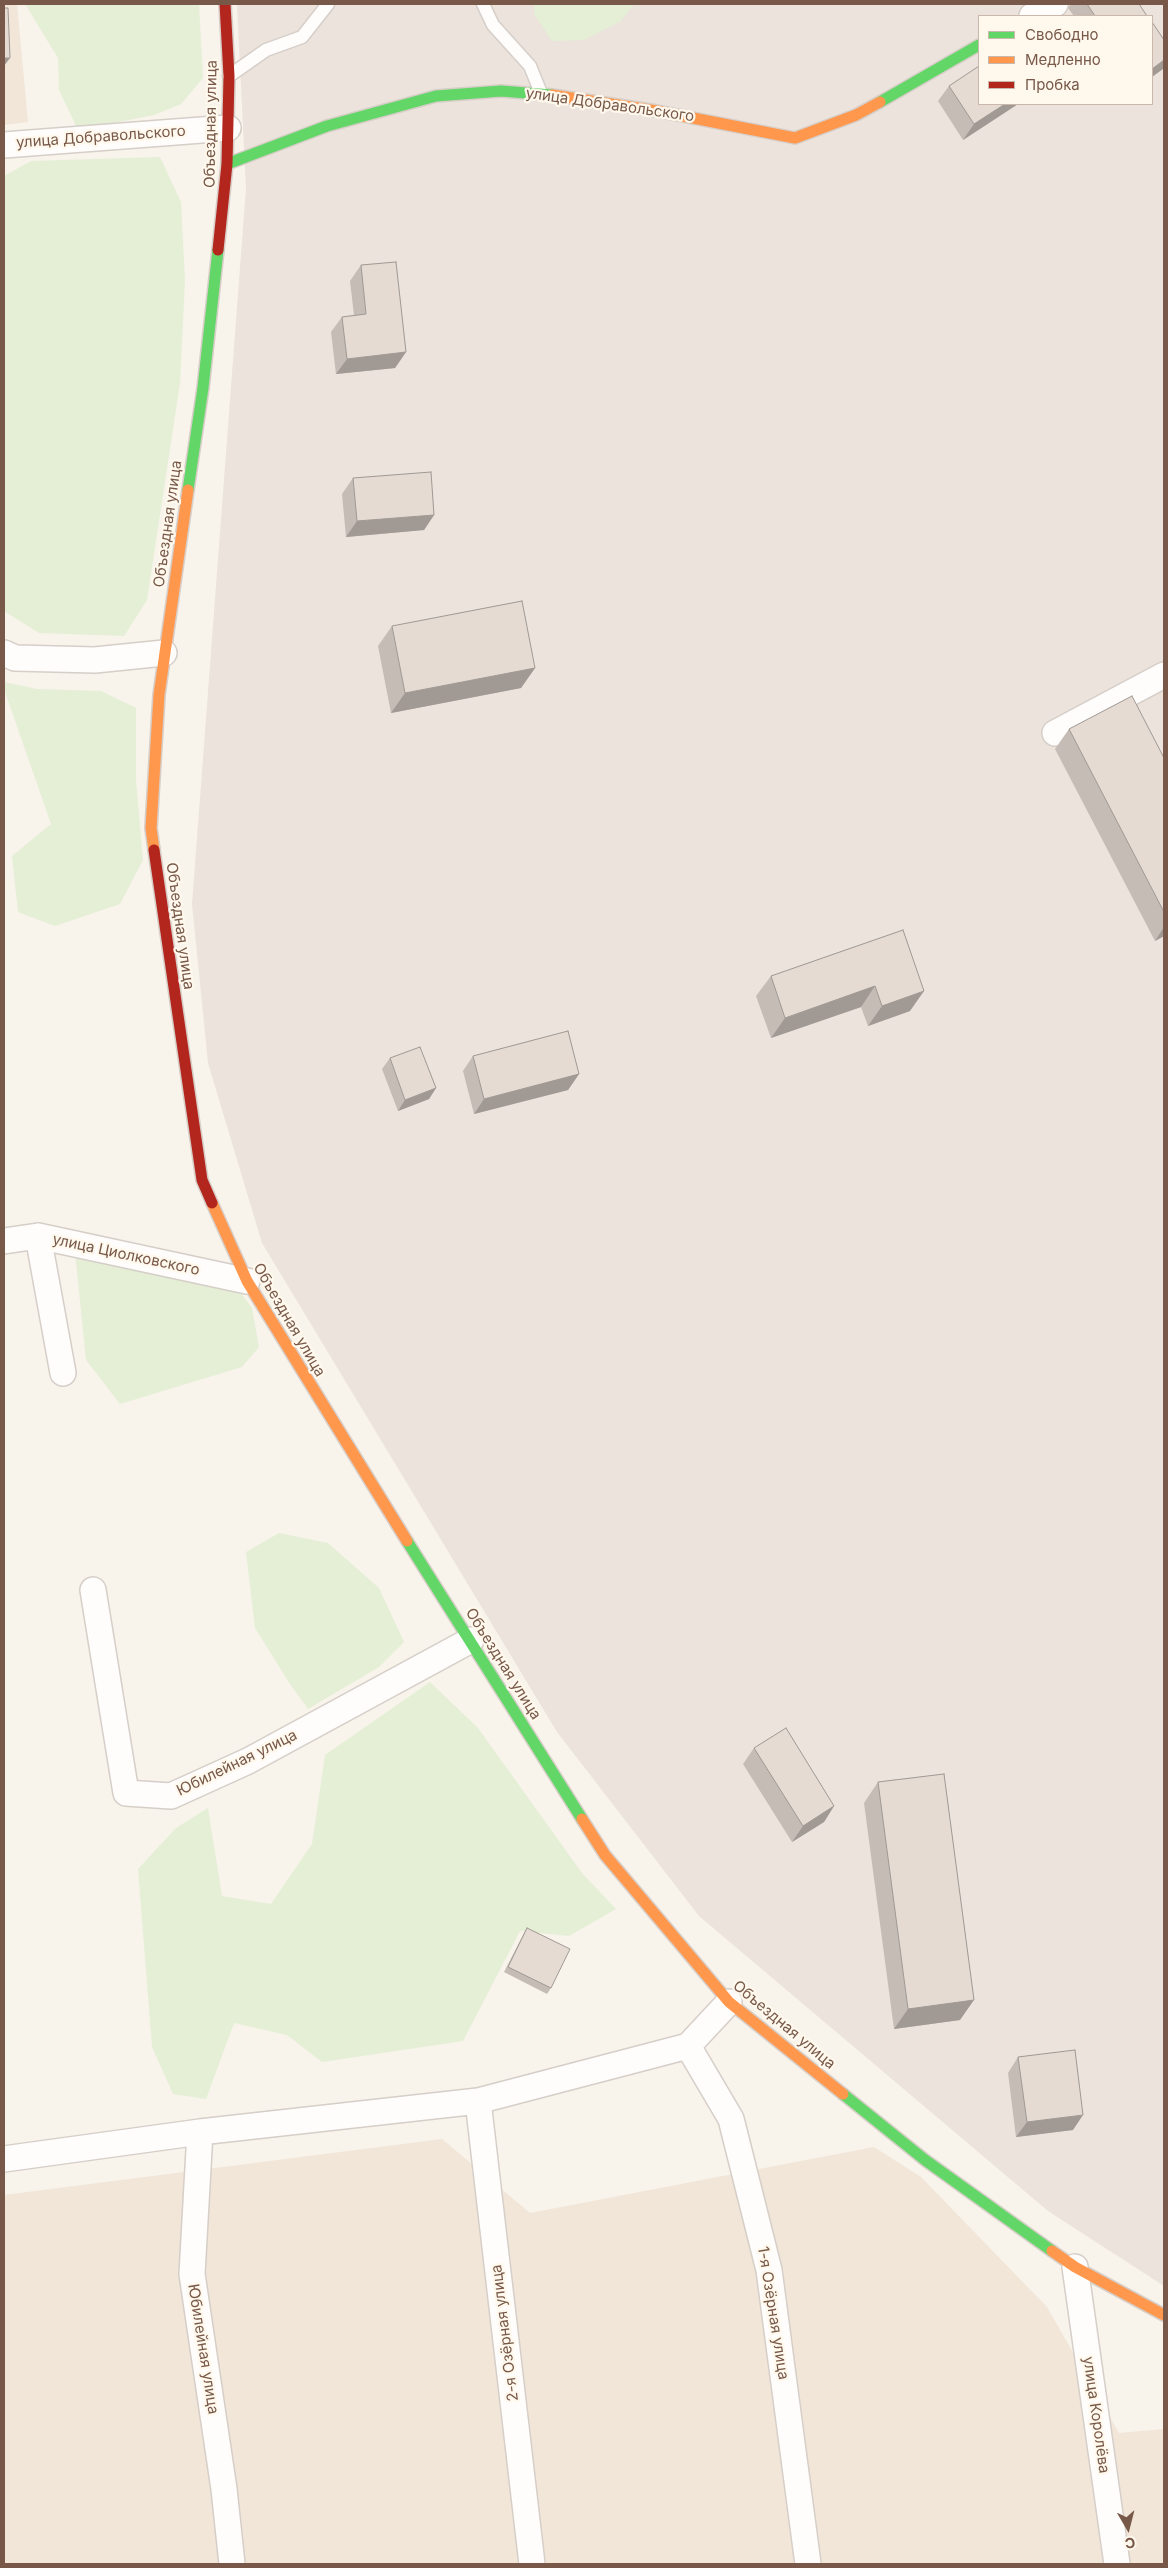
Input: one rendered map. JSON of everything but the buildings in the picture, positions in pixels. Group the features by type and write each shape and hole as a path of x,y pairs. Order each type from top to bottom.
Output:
{"main road":[{"name":"Объездная улица","path":"225,4 229,76 227,164 203,388 159,695 151,828 202,1180 247,1281 337,1431 605,1855 729,2002 926,2160 1075,2267 1164,2314"},
{"name":"улица Добравольского","path":"227,164 327,126 436,96 501,91 541,93 657,111 794,138 856,115 978,46"}],"street":[{"path":"1034,15 1055,4"},
{"name":"улица Добравольского","path":"4,145 228,128"},
{"path":"4,653 14,658 95,660 164,653"},
{"path":"1055,733 1164,675"},
{"path":"38,1236 63,1373"},
{"name":"улица Циолковского","path":"4,1241 38,1236 247,1281"},
{"name":"Юбилейная улица","path":"93,1590 126,1793 171,1796 248,1761 470,1640"},
{"path":"4,2159 200,2132 478,2101 688,2046 729,2002"},
{"name":"1-я Озёрная улица","path":"688,2046 731,2119 769,2270 808,2564"},
{"name":"2-я Озёрная улица","path":"478,2101 532,2564"},
{"name":"Юбилейная улица","path":"200,2132 192,2274 224,2489 232,2564"},
{"name":"улица Королёва","path":"1075,2267 1117,2564"}],"lane":[{"path":"229,76 266,50 302,37 328,4"},
{"path":"483,4 493,25 530,66 541,93"}],"shaded area":[{"path":"4,4 17,4 28,122 4,125"},
{"path":"237,4 1164,4 1164,2286 1048,2211 699,1916 557,1732 262,1243 208,1063 192,904 246,188"},
{"path":"442,2139 530,2213 874,2147 921,2177 1047,2307 1119,2433 1164,2429 1164,2564 4,2564 4,2195"}],"green space":[{"path":"25,4 199,4 203,78 181,104 154,115 78,130 59,90 58,58"},
{"path":"535,4 634,4 621,21 584,40 552,41 534,14"},
{"path":"160,157 181,202 185,281 180,383 147,600 124,636 39,633 4,611 4,176 31,161"},
{"path":"4,682 37,689 101,691 136,708 136,780 143,860 120,904 55,926 18,912 12,856 51,824 4,689"},
{"path":"75,1252 219,1264 252,1308 259,1347 242,1367 120,1404 86,1360"},
{"path":"279,1533 328,1543 379,1588 404,1642 379,1667 308,1709 255,1628 246,1552"},
{"path":"430,1682 478,1728 582,1873 616,1909 569,1936 520,1931 463,2041 322,2062 287,2035 234,2023 206,2099 173,2094 152,2047 138,1869 176,1828 208,1808 222,1896 271,1904 312,1844 325,1755"}],"traffic: fast":[{"path":"880,102 978,46"},
{"path":"227,164 327,126 436,96 501,91 552,95"},
{"path":"188,490 203,388 218,250"},
{"path":"407,1541 582,1819"},
{"path":"843,2094 925,2160 1052,2251"}],"traffic: slow":[{"path":"552,95 657,111 795,138 856,115 880,102"},
{"path":"154,850 151,828 159,695 188,490"},
{"path":"212,1203 247,1281 407,1541"},
{"path":"582,1819 605,1855 729,2002 843,2094"},
{"path":"1052,2251 1075,2267 1164,2315"}],"traffic: jam":[{"path":"218,250 227,164 229,76 225,4"},
{"path":"154,850 202,1180 212,1203"}]}
